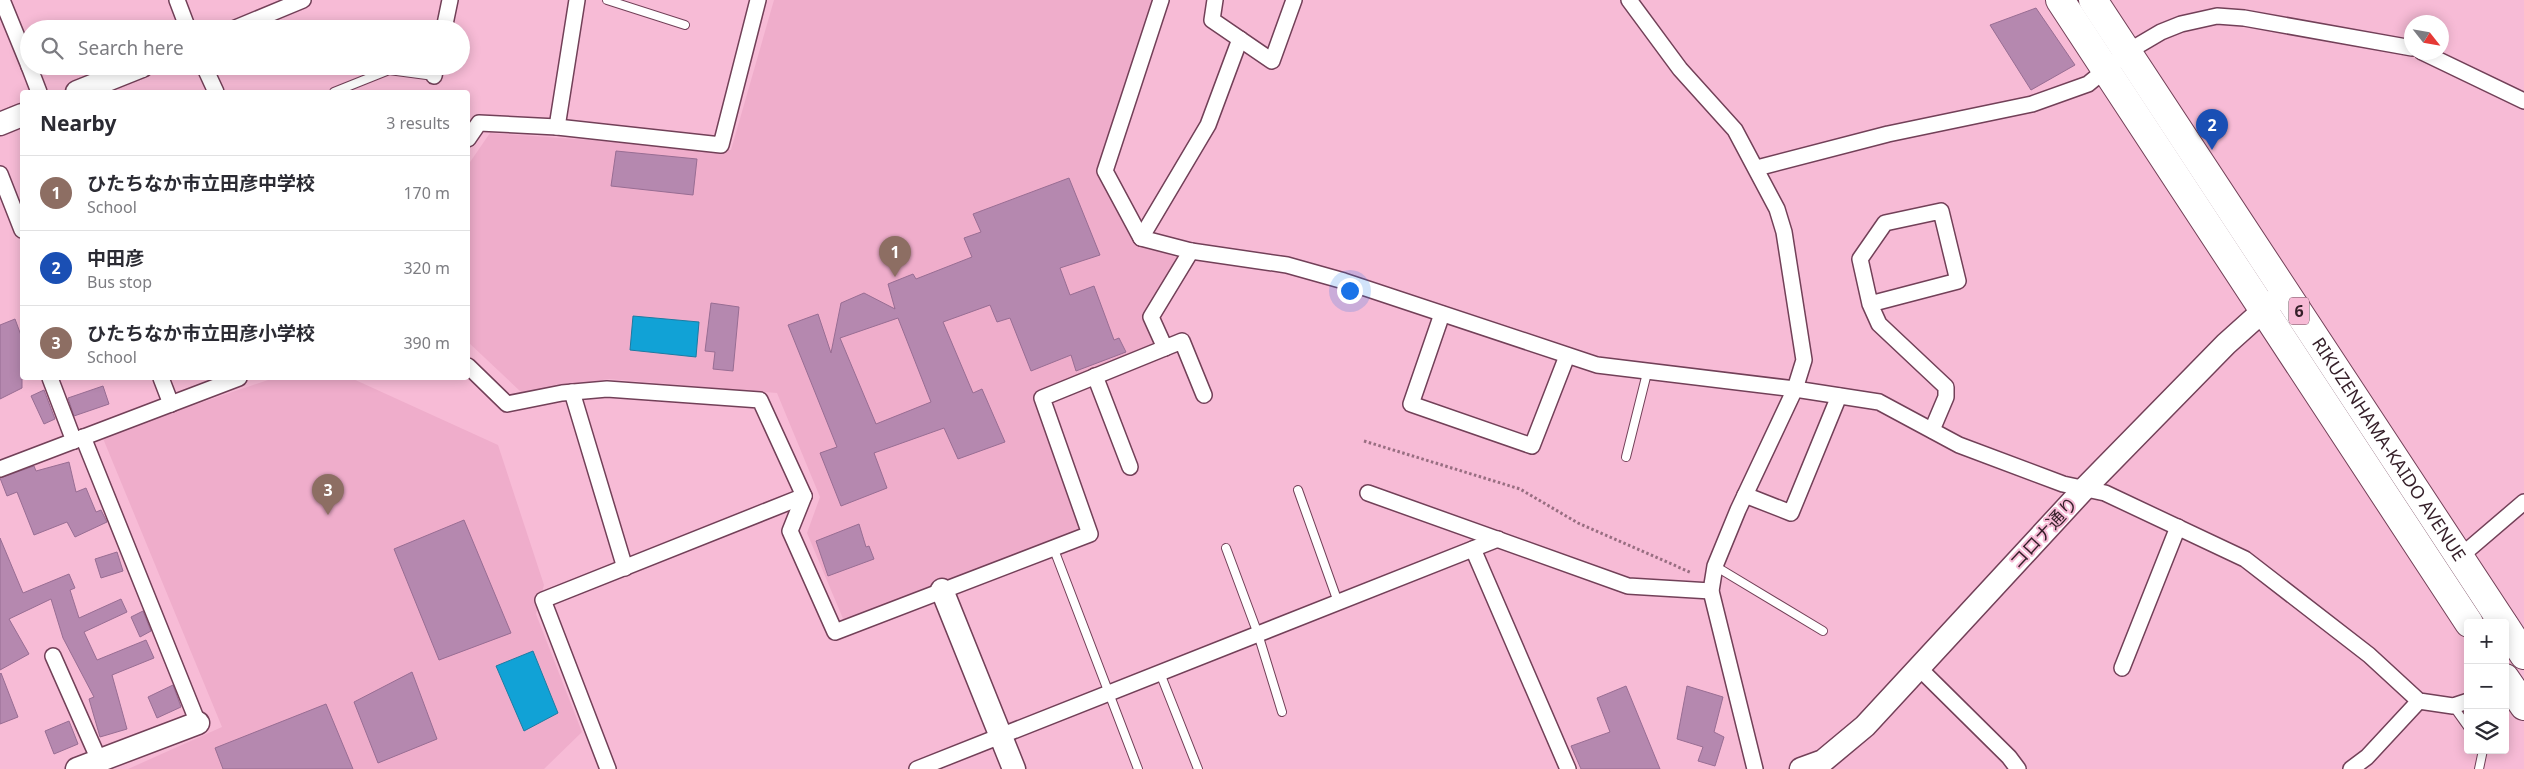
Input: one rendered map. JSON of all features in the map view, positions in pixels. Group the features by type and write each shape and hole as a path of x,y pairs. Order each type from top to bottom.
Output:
{"highway":[{"name":"RIKUZENHAMA-KAIDO AVENUE","path":"2060,0 2117,61 2286,292 2500,619"},
{"name":"RIKUZENHAMA-KAIDO AVENUE","path":"2093,0 2117,61 2263,310 2466,619"},
{"path":"2509,632 2524,655"},
{"path":"2509,684 2524,706"}],"street":[{"path":"2,0 20,44"},
{"path":"177,0 185,20"},
{"path":"446,20 450,0"},
{"path":"557,127 578,0"},
{"path":"470,136 478,123 557,127 721,145 758,0"},
{"path":"1161,0 1105,171 1141,238 1191,251 1287,265 1344,281 1597,365 1794,389 1879,402 1959,445 2064,484 2105,493 2245,559 2369,655 2419,702 2453,706 2464,702"},
{"path":"1215,0 1212,20 1272,61 1294,0"},
{"path":"1628,0 1680,70 1735,130 1757,168 1777,209 1784,232 1804,360 1794,389 1745,495 1715,566 1712,586 1755,769"},
{"path":"254,20 295,2"},
{"path":"1757,168 1888,134 2032,104 2088,84 2117,61 2161,32 2181,24 2217,16 2244,18 2404,47"},
{"path":"1141,238 1208,124 1240,39"},
{"path":"2439,60 2524,101"},
{"path":"32,75 38,90"},
{"path":"82,90 120,75"},
{"path":"208,75 215,90"},
{"path":"0,124 20,116"},
{"path":"0,174 20,225"},
{"path":"1870,304 1958,281 1941,211 1885,223 1860,259 1870,304 1879,324 1946,387 1946,397 1932,430"},
{"path":"1165,348 1151,317 1191,251"},
{"name":"コロナ通り","path":"1801,769 1823,761 1865,726 1920,669 2084,489 2263,310 2286,292"},
{"path":"1442,314 1411,404 1532,446 1568,356"},
{"path":"470,368 507,404 572,392 607,389 760,400 804,496 790,532 835,632 1090,534 1042,398 1182,341 1204,395"},
{"path":"1095,376 1130,466"},
{"path":"51,380 79,439 198,723 105,762 77,769"},
{"path":"162,380 171,404"},
{"path":"0,469 234,380"},
{"path":"572,392 625,568"},
{"path":"1745,495 1791,513 1839,396"},
{"path":"1368,493 1628,586 1712,586"},
{"path":"608,769 543,600 804,496"},
{"path":"2437,574 2460,557 2524,502"},
{"path":"2122,668 2178,527"},
{"path":"917,769 1498,539"},
{"path":"1473,549 1568,769"},
{"path":"942,590 1014,769"},
{"path":"54,656 105,762"},
{"path":"1920,669 2009,757 2018,769"},
{"path":"2351,769 2368,757 2419,702"}],"lane":[{"path":"607,0 685,25"},
{"path":"339,90 376,75"},
{"path":"1626,457 1647,372"},
{"path":"1298,490 1338,602"},
{"path":"1053,547 1107,694 1138,769"},
{"path":"1226,548 1258,634 1282,712"},
{"path":"1715,566 1823,631"},
{"path":"1160,673 1198,769"},
{"path":"2453,706 2464,721"},
{"path":"2479,769 2482,754"}],"path":[{"path":"1364,442 1520,489 1578,523 1712,586"}],"shaded area":[{"path":"774,0 1155,0 1100,172 1135,241 1180,259 1146,311 1155,338 1150,349 1034,393 1084,529 844,621 807,533 820,497 777,393 609,379 521,392 470,344 470,162 490,133 731,150"},
{"path":"268,380 355,380 498,445 544,585 536,614 582,732 544,769 128,769 222,727 102,436"}],"water":[{"path":"633,316 699,322 696,357 630,350"},
{"path":"533,651 558,713 524,731 496,666"}],"building":[{"path":"2036,8 2075,65 2031,90 1990,25"},
{"path":"616,151 697,159 693,195 611,186"},
{"path":"1069,178 1100,255 1060,268 1070,295 1094,286 1114,340 1119,338 1126,352 1076,371 1071,355 1031,371 1010,318 997,322 990,305 943,322 973,393 982,389 1005,442 958,459 944,428 874,453 887,488 841,506 820,453 837,447 788,325 818,314 831,353 841,303 864,293 895,309 888,284 913,274 916,279 972,257 964,238 981,232 973,214","holes":["898,318 931,402 876,424 840,338"]},
{"path":"711,303 739,307 733,371 713,369 715,352 705,351"},
{"path":"15,319 20,333 20,380 22,380 22,388 0,399 0,325"},
{"path":"103,386 109,404 74,416 68,398"},
{"path":"44,390 55,419 44,424 31,396"},
{"path":"69,462 76,492 86,488 96,512 101,510 107,522 75,537 67,522 34,535 17,492 7,496 0,478 34,466 36,471"},
{"path":"464,520 511,633 439,660 394,549"},
{"path":"859,524 866,547 869,546 874,559 828,576 816,541"},
{"path":"0,538 23,593 69,574 75,588 70,590 79,618 121,599 127,612 84,632 97,660 146,640 154,658 112,675 127,729 100,737 89,699 94,697 63,638 51,599 9,619 29,654 0,670"},
{"path":"117,552 123,571 101,578 95,559"},
{"path":"143,611 151,631 140,637 131,617"},
{"path":"412,672 437,739 378,763 354,702"},
{"path":"0,674 18,717 0,724"},
{"path":"173,685 181,707 157,718 148,697"},
{"path":"1626,686 1660,769 1581,769 1571,746 1610,732 1597,698"},
{"path":"1687,686 1723,697 1714,732 1724,737 1715,766 1698,761 1703,747 1677,739"},
{"path":"326,704 353,769 223,769 215,748"},
{"path":"69,721 78,744 54,754 45,731"}],"place":[{"name":"中田彦","path":"2212,150"},
{"name":"ひたちなか市立田彦中学校","path":"895,277"},
{"name":"ひたちなか市立田彦小学校","path":"328,515"}]}
